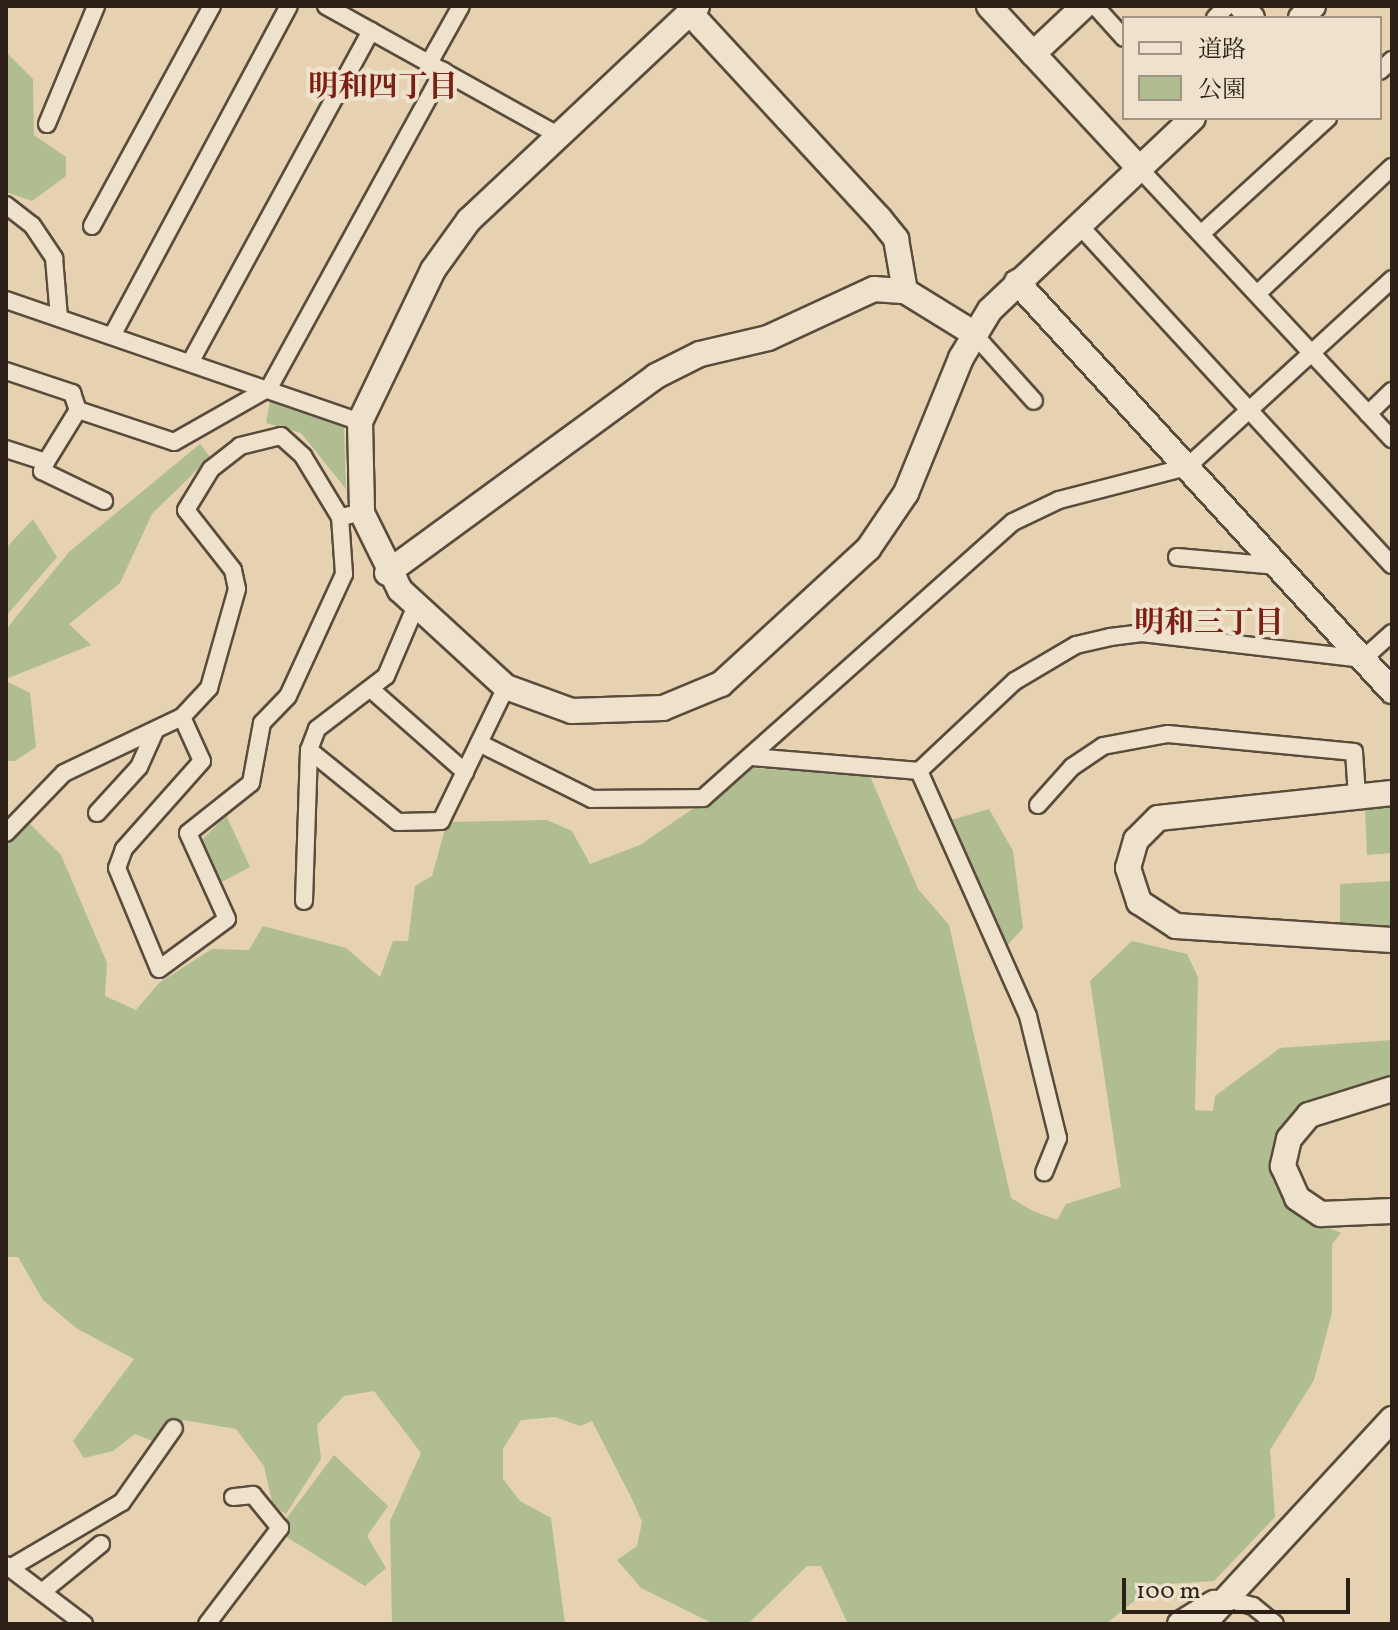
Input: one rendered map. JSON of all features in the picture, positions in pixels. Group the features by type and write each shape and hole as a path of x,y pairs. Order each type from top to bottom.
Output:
{"street":[{"path":"47,124 96,6"},
{"path":"92,226 212,6"},
{"path":"113,334 289,6"},
{"path":"326,6 558,135"},
{"path":"78,410 174,442 269,388 436,67 461,6"},
{"path":"989,6 1392,439"},
{"path":"1033,54 1084,6"},
{"path":"1095,6 1122,36"},
{"path":"182,717 202,761 124,849 117,868 159,969 227,919 188,833 251,783 262,723 288,696 344,574 360,422 433,270 469,220 693,10 896,239 905,291"},
{"path":"191,361 371,31"},
{"path":"6,833 86,758 182,717 209,688 237,589 233,570 186,510 195,487 240,446 281,436 303,456 351,515 387,573 415,608 506,687 604,714 663,708 721,684 886,529 973,333 1017,282 1191,120"},
{"path":"1201,234 1326,120"},
{"path":"1257,294 1392,167"},
{"path":"6,205 32,225 54,258 59,317"},
{"path":"1079,225 1392,565"},
{"path":"479,743 592,799 637,802 703,798 1013,522 1059,500 1187,467 1392,279"},
{"path":"1017,282 1392,691"},
{"path":"387,573 678,363 768,338 856,292 905,291 973,333 1034,401"},
{"path":"6,300 113,334 360,422"},
{"path":"6,371 72,393 78,410"},
{"path":"1368,414 1392,391"},
{"path":"78,410 42,471 104,501"},
{"path":"6,449 46,462"},
{"path":"1177,557 1278,566"},
{"path":"304,901 309,750 317,729 373,691 415,608"},
{"path":"752,757 919,771 1015,681 1076,645 1142,633 1363,659 1392,633"},
{"path":"309,750 398,822 441,821 506,687"},
{"path":"373,691 465,772"},
{"path":"97,813 139,767 155,731"},
{"path":"1038,805 1072,767 1103,746 1168,734 1354,752 1357,796"},
{"path":"919,771 1028,1016 1058,1138 1044,1172"},
{"path":"1392,793 1158,818 1130,855 1132,891 1148,912 1176,926 1392,940"},
{"path":"1392,1089 1309,1115 1289,1139 1283,1166 1297,1198 1321,1214 1392,1211"},
{"path":"1203,1624 1223,1598 1392,1419"},
{"path":"84,1624 8,1566 122,1502 174,1428"},
{"path":"207,1624 280,1528 253,1495 233,1497"},
{"path":"42,1592 101,1544"},
{"path":"1180,1624 1223,1598 1253,1606 1275,1624"}],"green space":[{"path":"6,52 33,79 34,135 66,157 66,176 32,201 6,192"},
{"path":"271,396 344,424 346,489 301,433 266,423"},
{"path":"200,444 210,457 152,514 120,583 69,624 91,645 6,679 6,630 70,551"},
{"path":"33,519 57,557 6,616 6,548"},
{"path":"6,681 30,693 36,747 15,761 6,761"},
{"path":"752,768 870,776 918,889 949,925 1011,1198 1033,1211 1057,1220 1066,1204 1121,1187 1090,981 1132,941 1187,954 1198,977 1195,1110 1213,1111 1215,1096 1280,1048 1392,1040 1392,1078 1312,1100 1296,1110 1276,1143 1274,1170 1288,1202 1299,1215 1341,1233 1332,1244 1332,1313 1314,1380 1270,1450 1275,1517 1214,1581 1154,1585 1106,1624 848,1624 821,1566 807,1566 748,1624 714,1624 641,1588 617,1560 637,1546 642,1522 592,1421 580,1426 555,1417 521,1420 503,1449 503,1479 520,1501 551,1518 565,1624 392,1624 390,1521 421,1453 374,1391 344,1396 317,1425 321,1459 286,1514 273,1506 264,1466 236,1429 183,1420 167,1447 135,1434 113,1451 84,1458 73,1441 134,1359 76,1328 43,1300 18,1257 6,1257 6,846 29,823 61,855 107,963 105,996 136,1010 159,983 212,949 249,950 263,926 346,948 380,977 393,941 408,941 415,886 432,876 447,822 547,820 572,831 590,864 640,845"},
{"path":"1392,806 1392,853 1367,855 1365,807"},
{"path":"989,809 1013,851 1023,928 1006,947 951,820"},
{"path":"226,815 250,867 218,884 199,843"},
{"path":"1392,881 1392,929 1340,926 1340,884"},
{"path":"334,1455 388,1506 367,1536 386,1568 365,1586 277,1531"}],"district":[{"name":"明和四丁目","path":"383,88"},
{"name":"明和三丁目","path":"1209,624"}]}
